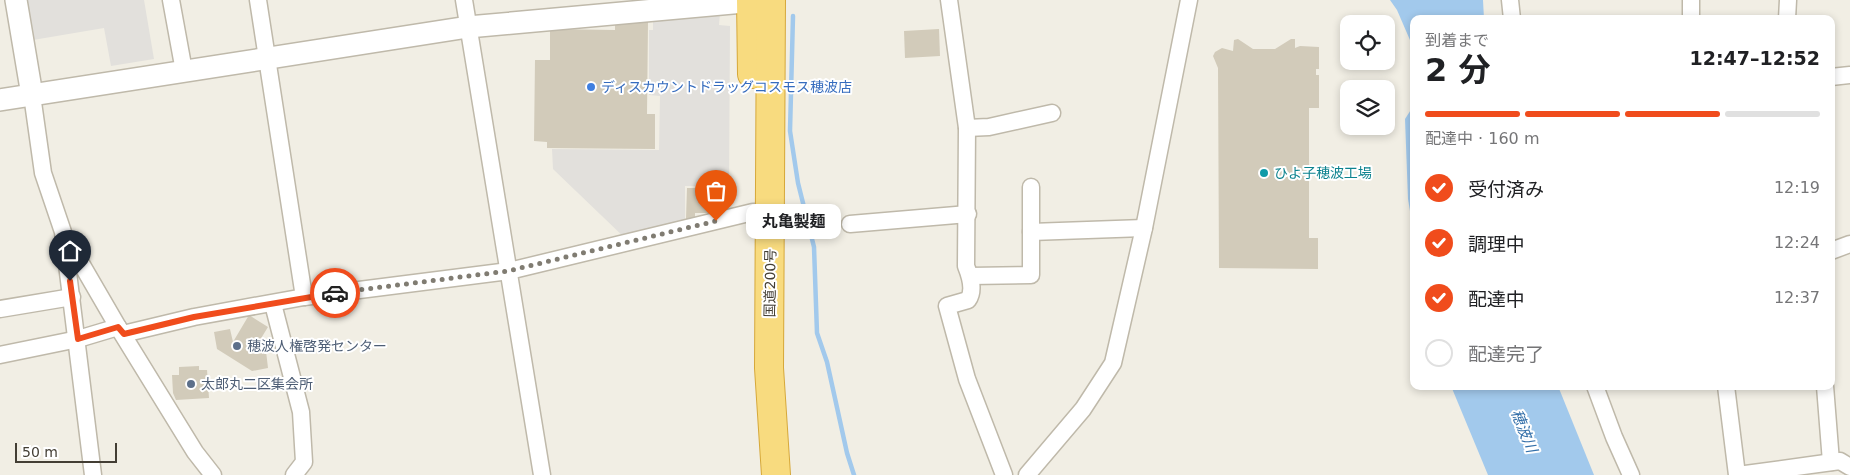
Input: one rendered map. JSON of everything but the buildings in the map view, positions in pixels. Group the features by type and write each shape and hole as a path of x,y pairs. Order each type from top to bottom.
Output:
{"highway":[{"name":"国道200号","path":"751,0 776,475"},
{"name":"国道200号","path":"756,475 752,394 771,0"}],"street":[{"path":"16,0 43,173 63,232 78,339 93,475"},
{"path":"172,0 184,71"},
{"path":"258,0 304,297"},
{"path":"464,0 542,475"},
{"path":"0,100 468,27 666,4 779,0"},
{"path":"949,0 967,128 968,214 966,266 970,276 972,294 968,300 947,306 967,379 1004,475"},
{"path":"1027,475 1083,409 1113,362 1144,228 1189,0"},
{"path":"1510,0 1512,15"},
{"path":"1691,0 1691,15"},
{"path":"1788,0 1788,15"},
{"path":"1835,77 1850,75"},
{"path":"967,128 988,126 1052,113"},
{"path":"970,276 1031,275 1031,187"},
{"path":"0,354 304,297 508,271 762,212"},
{"path":"850,224 968,214"},
{"path":"1031,232 1144,228"},
{"path":"63,232 195,452 213,475"},
{"path":"1835,250 1850,244"},
{"path":"0,309 72,297"},
{"path":"273,304 301,412 304,462 294,475"},
{"path":"1596,390 1631,475"},
{"path":"1726,390 1737,475 1840,461 1850,467"},
{"path":"1825,390 1831,462"}],"shaded area":[{"path":"26,0 144,0 154,59 111,66 104,28 33,40"},
{"path":"720,13 719,25 730,26 729,186 685,186 685,225 627,240 553,169 552,149 659,150 660,96 649,95 649,30 653,30 653,18"}],"water":[{"path":"1390,0 1483,0 1484,15 1410,15 1410,40 1397,10"},
{"path":"1410,111 1410,211 1408,199 1405,119"},
{"name":"穂波川","path":"1453,390 1560,390 1594,475 1488,475"}],"waterway":[{"path":"793,16 790,131 798,183 814,247 817,333 827,362 847,453 854,475"}],"way so far":[{"path":"335,293 508,271 716,221"}],"place":[{"name":"ディスカウントドラッグコスモス穂波店","path":"591,87"},
{"name":"ひよ子穂波工場","path":"1264,173"},
{"name":"丸亀製麺","path":"716,221"},
{"name":"穂波人権啓発センター","path":"237,346"},
{"name":"太郎丸二区集会所","path":"191,384"}],"route":[{"path":"70,281 78,339 118,327 124,334 194,317 335,293"}]}
